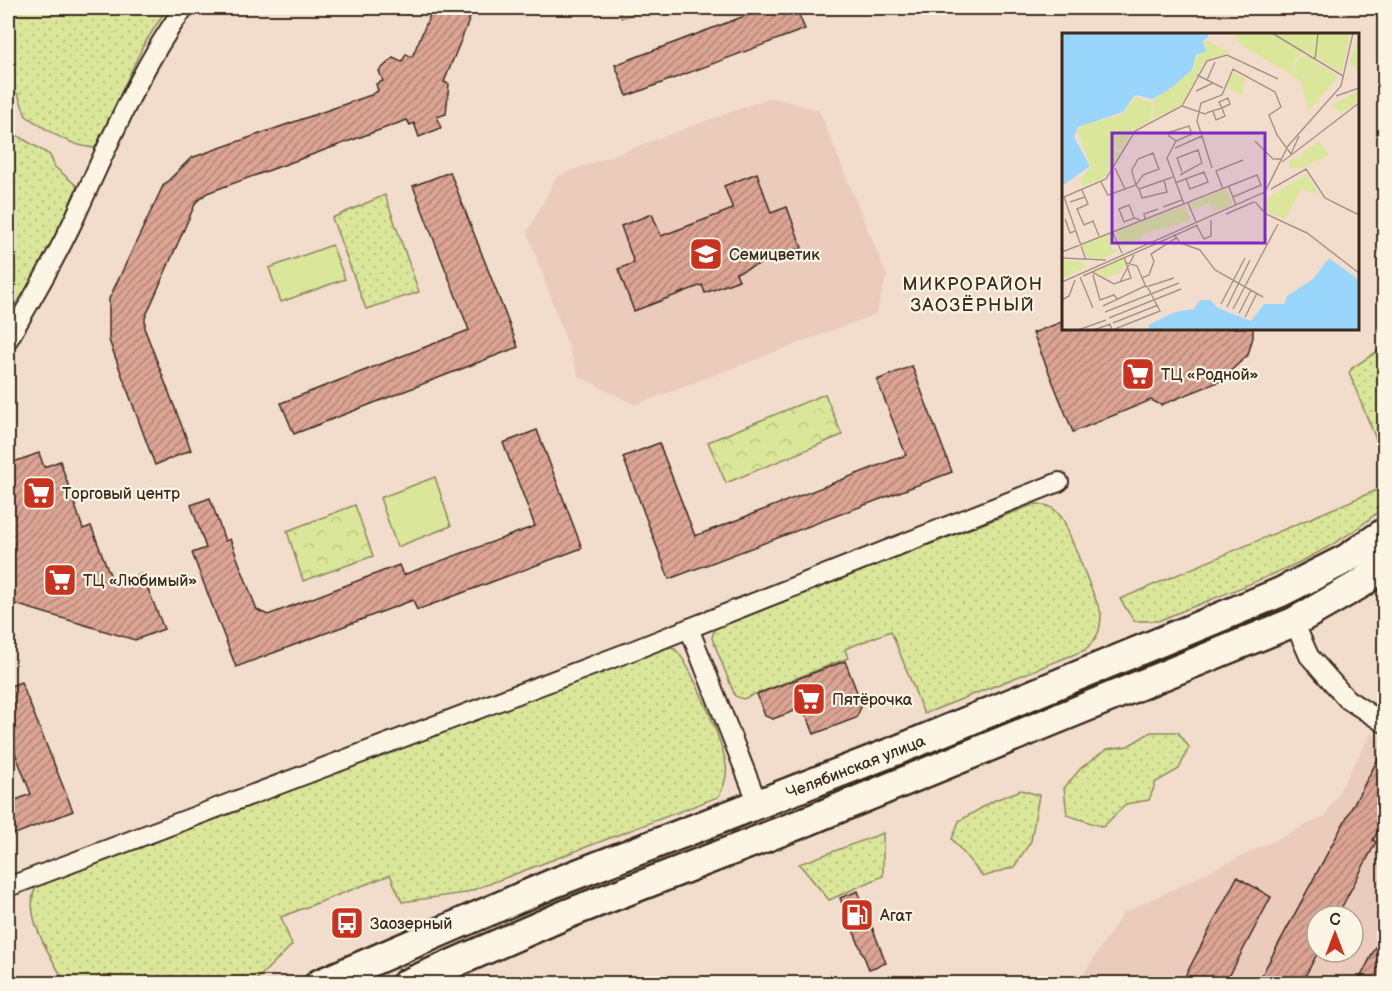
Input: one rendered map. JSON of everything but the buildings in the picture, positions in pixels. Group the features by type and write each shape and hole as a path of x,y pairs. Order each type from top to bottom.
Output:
{"main road":[{"name":"Челябинская улица","path":"320,984 554,883 900,749 1281,592 1346,559 1384,533"},
{"name":"Челябинская улица","path":"412,981 567,914 770,835 1294,622 1362,583 1384,563"},
{"path":"1281,592 1294,622"},
{"path":"758,804 770,835"},
{"path":"554,883 567,914"},
{"path":"405,946 412,981"}],"street":[{"path":"8,340 55,257 139,81 163,36 184,8"},
{"path":"8,887 689,628 1059,482"},
{"path":"1294,622 1309,656 1347,699 1384,723"},
{"path":"689,628 758,804"}],"shaded area":[{"name":"Семицветик","path":"771,97 819,110 887,276 876,314 635,405 579,376 527,232 557,176"},
{"path":"1372,732 1384,740 1384,983 1077,984 1123,913 1325,816"}],"green space":[{"path":"8,8 167,8 143,46 95,148 67,141 26,116 18,94 8,88"},
{"path":"618,8 651,8 621,18"},
{"path":"8,130 50,155 55,167 77,186 43,268 8,327"},
{"path":"385,195 419,292 366,309 332,218"},
{"path":"332,245 345,279 281,302 269,268"},
{"path":"1384,347 1384,459 1349,373 1352,368"},
{"path":"825,394 842,435 726,483 708,442"},
{"path":"435,477 451,526 397,547 380,498"},
{"path":"1384,487 1384,506 1361,525 1335,543 1277,572 1158,621 1134,621 1120,599"},
{"path":"1035,504 1052,508 1064,521 1101,613 1098,633 1085,650 924,714 891,631 845,649 848,658 743,699 735,696 712,638 715,627"},
{"path":"355,505 373,556 303,581 287,531"},
{"path":"664,647 675,649 682,657 697,686 719,740 724,754 726,774 724,786 718,797 465,893 402,902 390,875 281,917 292,945 253,983 65,983 46,948 32,909 37,885"},
{"path":"1151,732 1178,732 1189,747 1179,769 1156,782 1149,800 1126,804 1103,827 1067,815 1064,788 1081,768 1107,749 1128,746"},
{"path":"1021,790 1039,795 1031,841 1014,867 983,877 952,839 959,821 995,800"},
{"path":"883,833 883,876 829,900 799,864"}],"place":[{"name":"Семицветик","path":"706,254"},
{"name":"ТЦ «Родной»","path":"1138,374"},
{"name":"Торговый центр","path":"39,493"},
{"name":"ТЦ «Любимый»","path":"60,580"},
{"name":"Пятёрочка","path":"809,699"},
{"name":"Агат","path":"857,915"},
{"name":"Заозерный","path":"347,923"}],"district":[{"name":"МИКРОРАЙОН ЗАОЗЁРНЫЙ","path":"973,294"}]}
